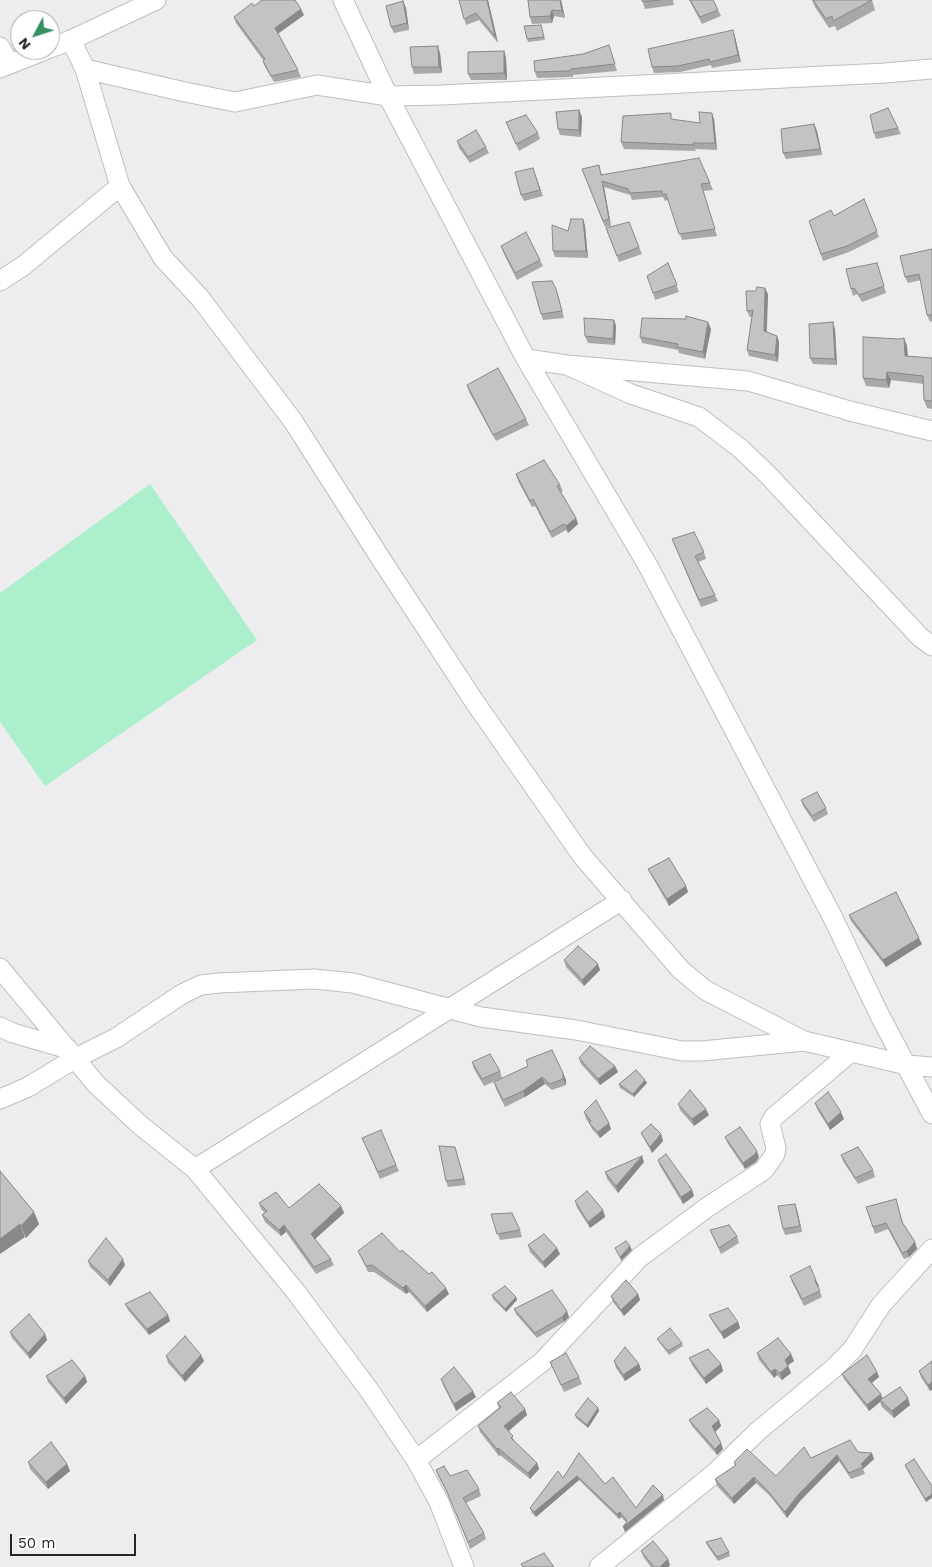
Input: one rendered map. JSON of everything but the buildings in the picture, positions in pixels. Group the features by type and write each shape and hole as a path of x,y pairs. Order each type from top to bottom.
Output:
{"street":[{"path":"60,44 156,0"},
{"path":"343,0 388,96 526,359 647,564 833,918 880,1016 932,1114"},
{"path":"71,40 85,69 120,186 163,258 200,298 293,421 474,701 583,857 681,970 705,990 804,1041 907,1065 932,1066"},
{"path":"85,69 235,102 317,85 388,96 442,95 932,69"},
{"path":"0,281 23,266 120,186"},
{"path":"526,359 748,381 850,411 932,431"},
{"path":"567,364 631,394 699,417 741,449 768,475 920,637 932,646"},
{"path":"195,1169 622,900"},
{"path":"0,968 96,1084 140,1125 195,1169 296,1292 370,1390 416,1460 439,1502 464,1567"},
{"path":"1,1096 28,1087 72,1054 116,1038 182,994 201,985 219,983 314,979 353,983 481,1017 576,1030 682,1051 702,1051 804,1041"},
{"path":"0,1027 72,1054"},
{"path":"416,1460 542,1362 640,1257 709,1206 764,1170 776,1154 770,1124 774,1117 851,1052"},
{"path":"599,1567 715,1473 758,1431 834,1368 852,1350 881,1305 932,1250"}],"green space":[{"path":"150,484 257,640 45,786 0,722 0,593"}]}
